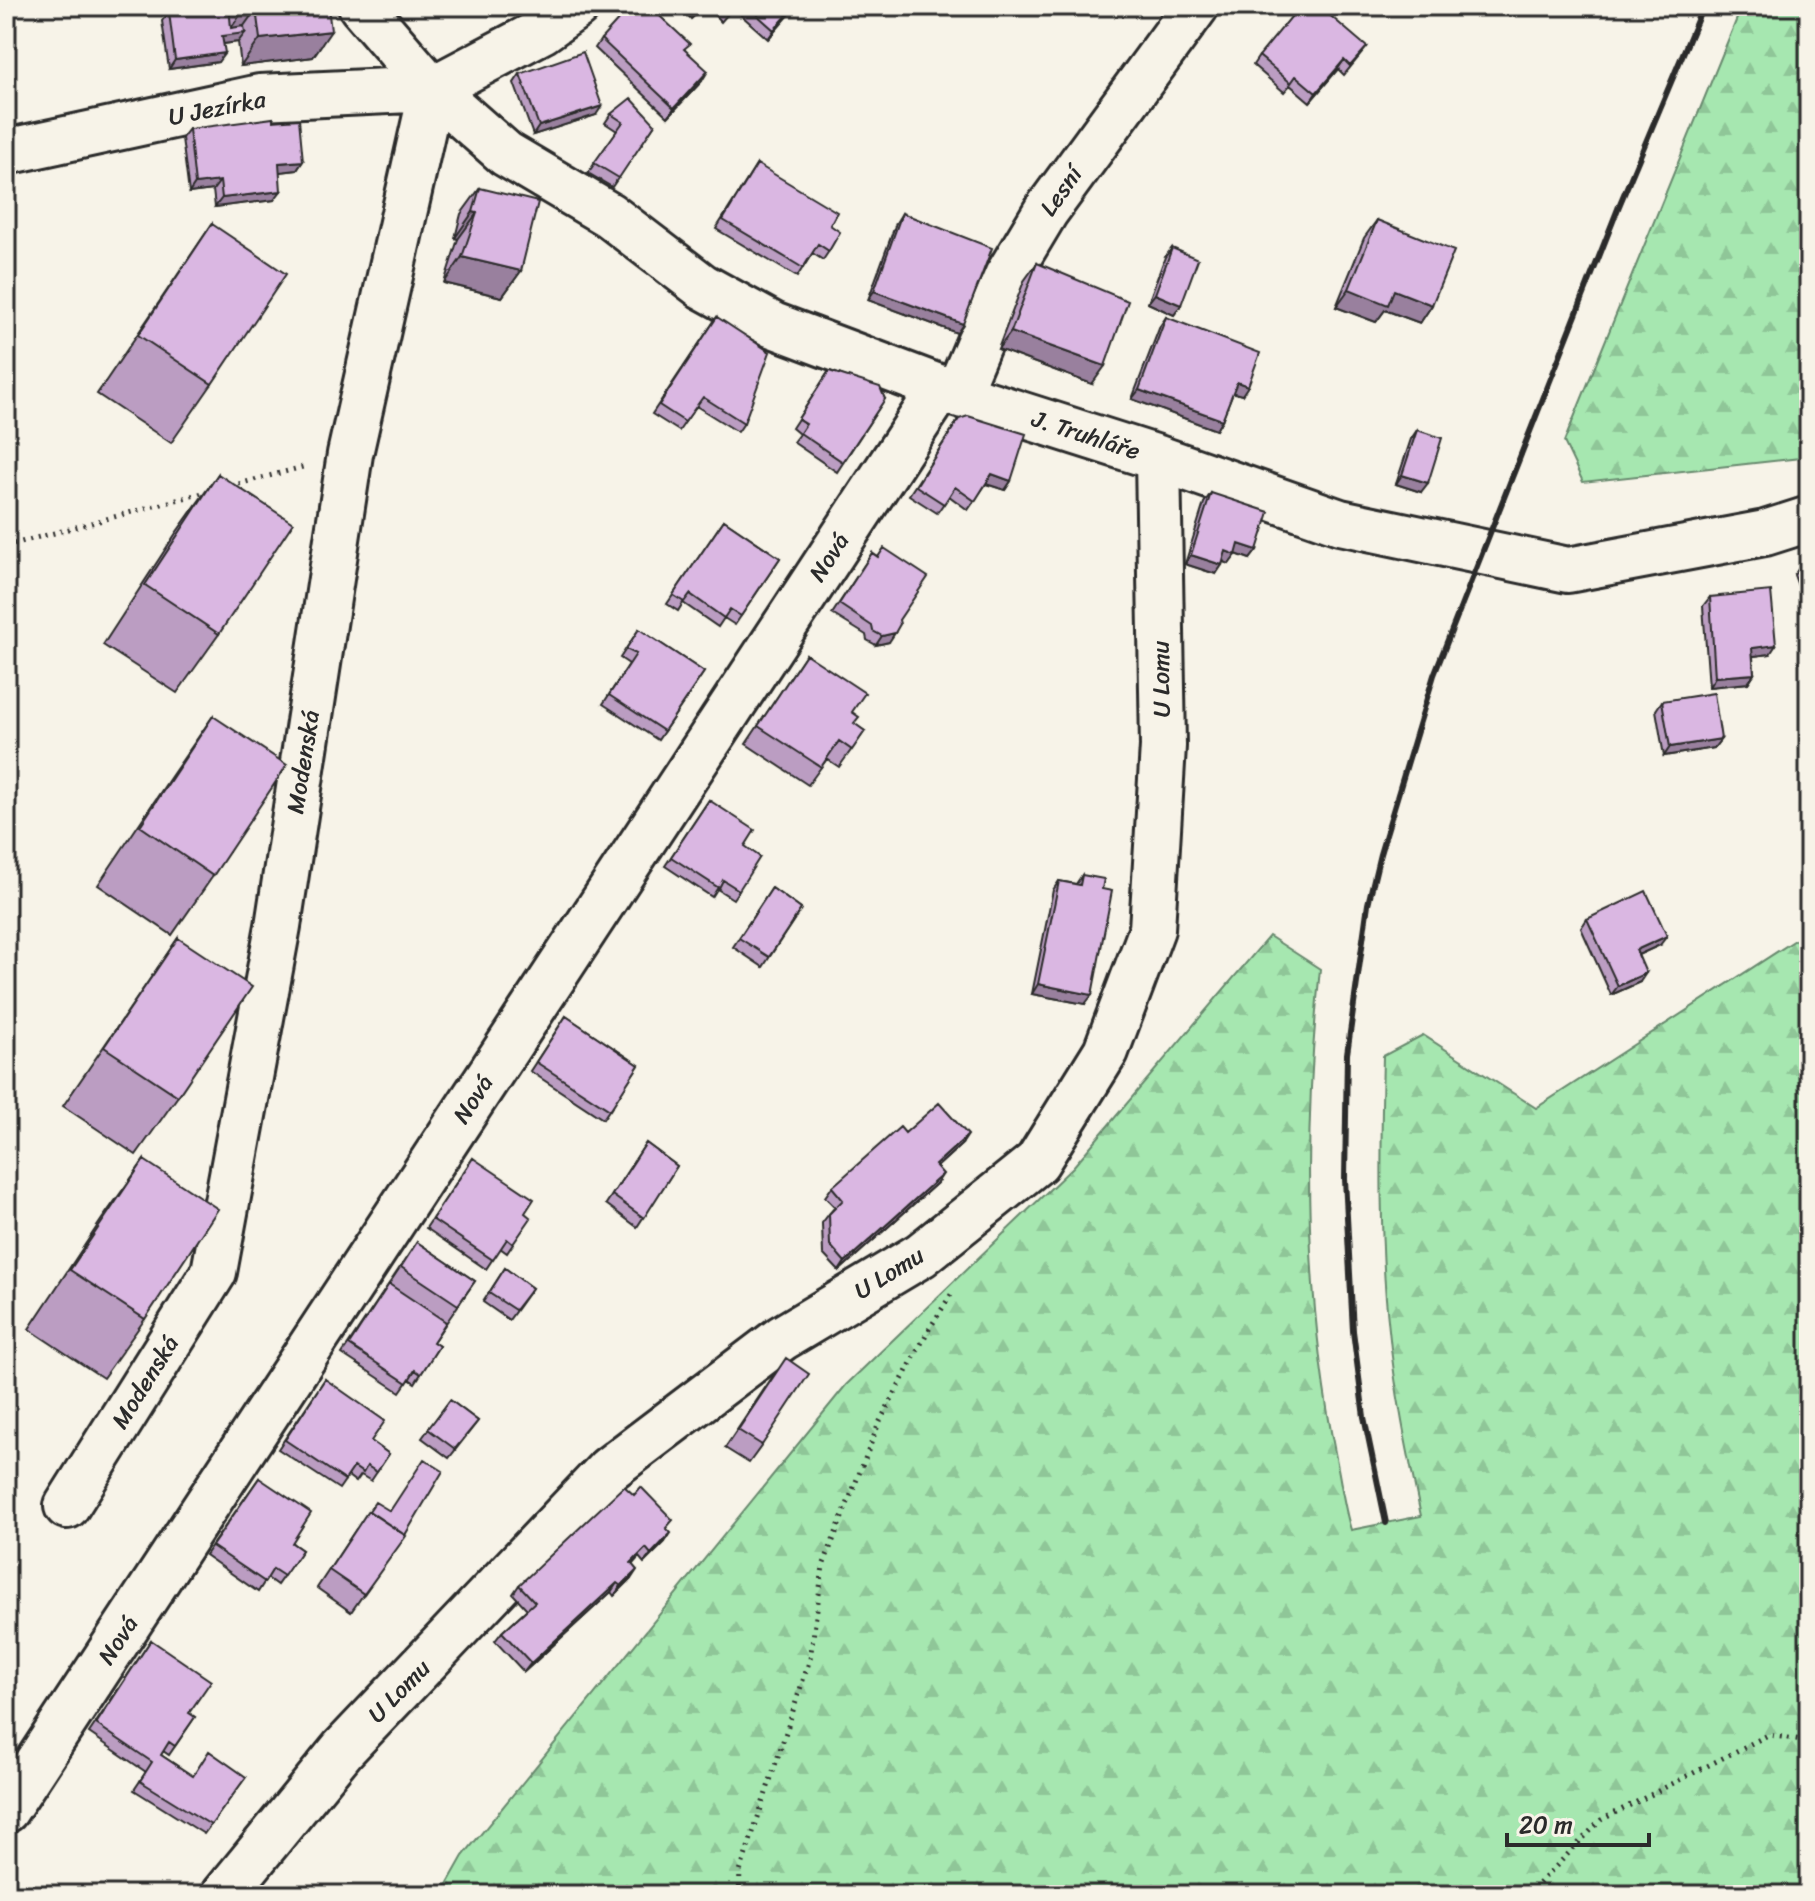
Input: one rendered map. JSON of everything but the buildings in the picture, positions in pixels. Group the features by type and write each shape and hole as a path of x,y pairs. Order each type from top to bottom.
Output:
{"street":[{"path":"361,6 432,89 542,31 577,6"},
{"name":"Lesní","path":"949,391 1007,276 1046,211 1196,6"},
{"name":"U Jezírka","path":"6,152 260,97 432,89"},
{"name":"J. Truhláře","path":"432,89 506,154 609,215 702,286 773,325 949,391 1158,458 1340,522 1568,570 1765,533 1809,519"},
{"name":"Modenská","path":"67,1506 214,1272 278,926 350,454 432,89"},
{"name":"Nová","path":"6,1810 949,391"},
{"name":"U Lomu","path":"224,1895 343,1749 609,1469 782,1338 921,1255 1037,1162 1106,1051 1152,929 1163,746 1158,458"}],"path":[{"path":"230,486 350,454"},
{"path":"6,546 215,490"},
{"path":"739,1895 740,1872 810,1659 823,1566 879,1423 928,1331 953,1292"},
{"path":"1528,1895 1601,1820 1768,1735 1809,1741"}],"green space":[{"path":"1742,6 1809,6 1809,457 1583,482 1564,442"},
{"path":"1809,931 1809,1895 441,1895 463,1856 846,1385 1073,1167 1269,936 1320,969 1309,1153 1312,1276 1325,1398 1351,1530 1421,1516 1398,1400 1386,1296 1382,1193 1383,1056 1423,1035 1536,1108"}],"railway":[{"path":"1386,1523 1364,1417 1353,1331 1345,1179 1347,1054 1368,904 1434,675 1619,206 1703,6"}]}
